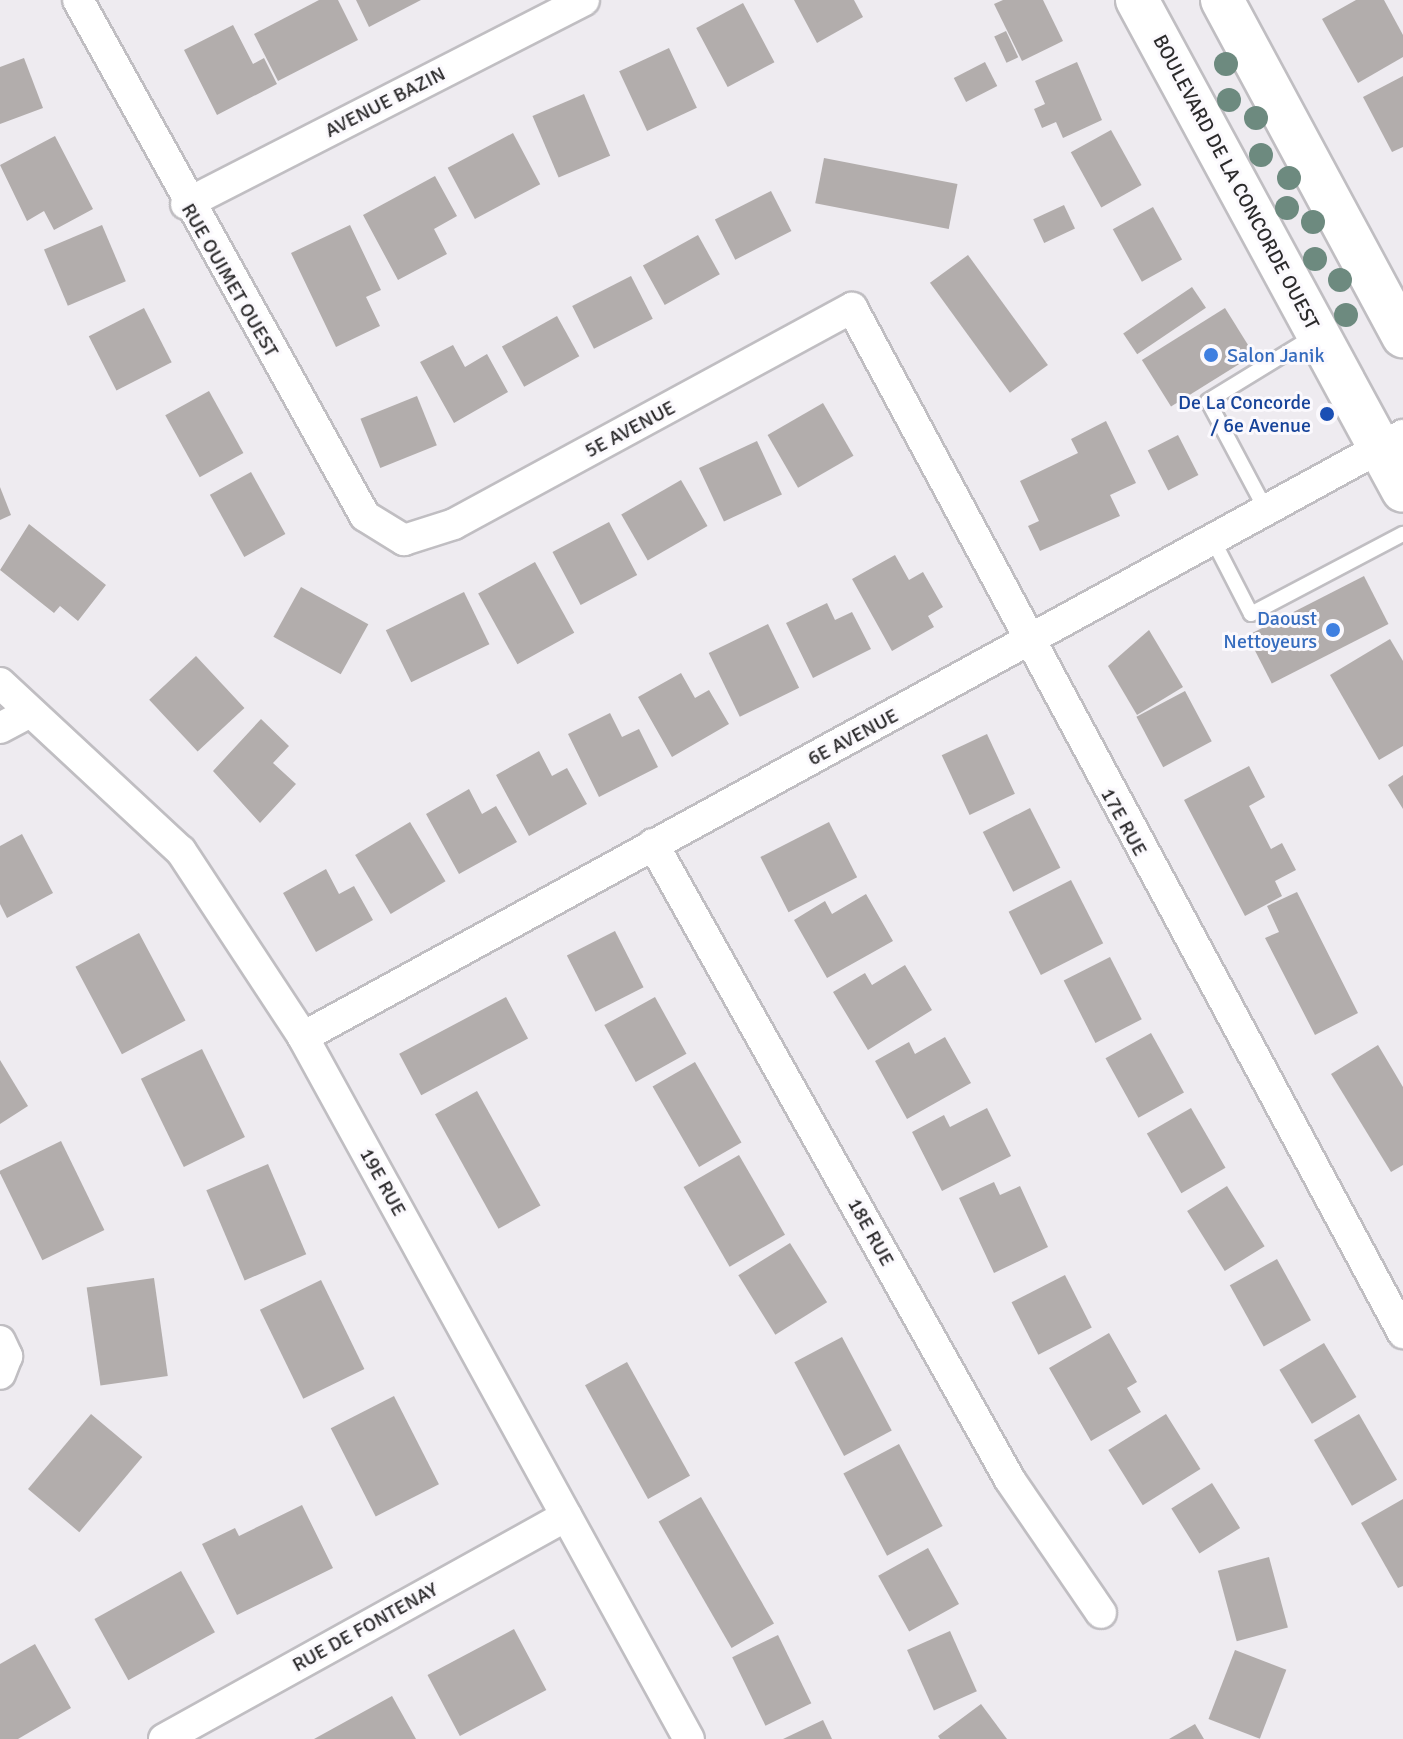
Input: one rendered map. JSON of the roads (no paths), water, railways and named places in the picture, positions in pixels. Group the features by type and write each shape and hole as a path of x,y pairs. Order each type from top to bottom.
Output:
{"street":[{"name":"RUE OUIMET OUEST","path":"78,0 186,204 365,516 404,540"},
{"name":"AVENUE BAZIN","path":"186,204 584,0"},
{"name":"BOULEVARD DE LA CONCORDE OUEST","path":"1137,0 1318,334 1391,442 1403,491"},
{"path":"1222,0 1403,336"},
{"name":"5E AVENUE","path":"404,540 454,524 852,308"},
{"name":"17E RUE","path":"852,308 1026,644 1403,1333"},
{"name":"6E AVENUE","path":"303,1037 1391,442"},
{"name":"19E RUE","path":"0,683 28,713 181,851 303,1037 689,1739"},
{"path":"0,728 28,713"},
{"name":"18E RUE","path":"653,844 1010,1480 1101,1613"},
{"path":"0,1341 7,1356 0,1374"},
{"name":"RUE DE FONTENAY","path":"164,1739 566,1516"}],"lane":[{"path":"1266,510 1208,401 1318,334"},
{"path":"1213,540 1251,614 1403,534"}],"place":[{"name":"Salon Janik","path":"1211,355"},
{"name":"De La Concorde / 6e Avenue","path":"1327,414"},
{"name":"Daoust Nettoyeurs","path":"1333,630"}]}
